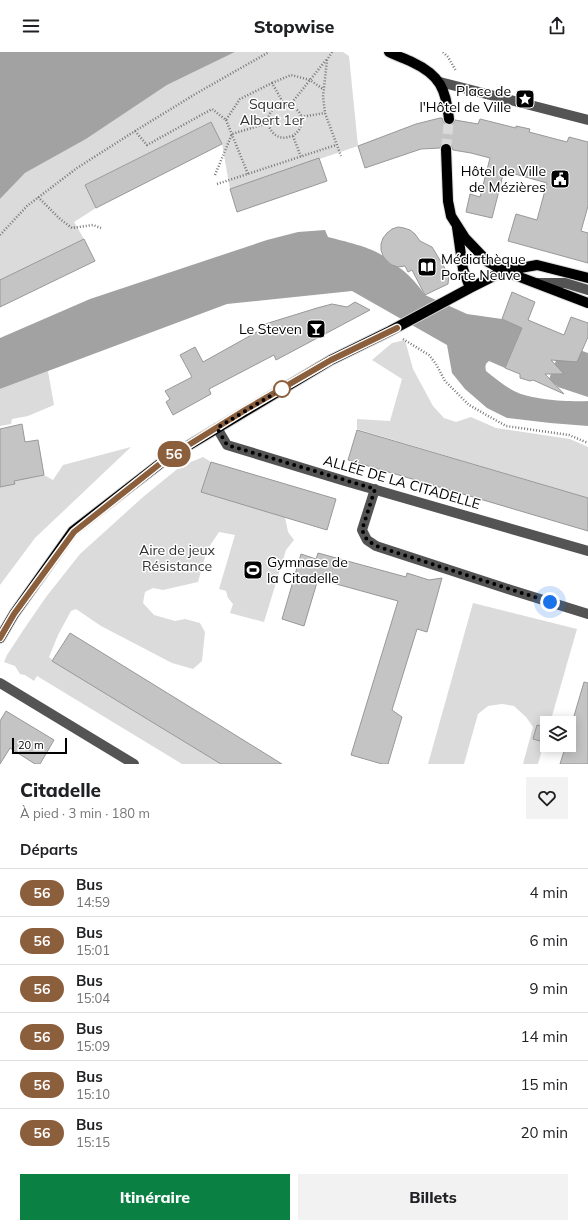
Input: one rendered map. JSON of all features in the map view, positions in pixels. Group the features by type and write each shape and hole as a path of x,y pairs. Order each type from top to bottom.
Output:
{"main road":[{"path":"391,53 422,67 440,82 444,92 449,118"},
{"path":"446,149 448,201 451,216 465,238 488,262 504,271 588,303"},
{"path":"456,225 463,269 470,288"},
{"path":"0,638 14,614 74,532 166,459 331,360 504,271 537,265 588,278"}],"street":[{"path":"440,82 588,120"},
{"path":"534,283 565,283 588,290"},
{"name":"ALLÉE DE LA CITADELLE","path":"217,428 227,445 588,551"},
{"path":"375,489 362,530 367,540 376,546 588,614"},
{"path":"0,683 134,764"}],"path":[{"path":"0,235 26,206 77,168 134,131 269,52"},
{"path":"290,105 332,52"},
{"path":"443,52 448,57 449,52"},
{"path":"327,60 323,89 325,114 341,156"},
{"path":"226,120 240,100 260,88 290,75 310,80 323,89"},
{"path":"272,83 284,104"},
{"path":"284,104 295,107 299,111 302,122 297,132 288,138 277,136 269,128 268,123 268,117 274,108 284,104"},
{"path":"134,131 147,144 212,110 226,120 248,174"},
{"path":"301,117 325,114"},
{"path":"232,134 268,123"},
{"path":"215,175 232,134"},
{"path":"293,136 301,156"},
{"path":"217,184 336,145"},
{"path":"38,197 60,219 72,228 93,226 101,228"},
{"path":"393,329 429,355 436,364 445,381 469,405 506,426 569,435 588,443"}],"green space":[{"name":"Square Albert 1er","path":"235,52 343,52 349,56 358,146 230,189 222,144 210,122 85,185 96,208 74,222 84,239 0,280 0,199 25,173 86,139 167,85"},
{"path":"405,340 413,369 433,406 444,418 456,422 471,417 496,428 570,439 588,447 588,498 357,429 357,419 390,421 402,379 372,360 392,343"},
{"path":"48,371 54,405 28,416 12,419 11,424 0,426 0,389"},
{"path":"131,447 35,538 0,585 0,487 15,484 14,478 29,474 30,478 44,475 53,480 63,465"},
{"name":"Aire de jeux Résistance","path":"203,457 211,462 201,492 285,517 288,532 294,540 286,550 264,622 230,613 233,604 228,598 226,591 219,589 235,535 219,532 207,550 198,582 163,590 153,588 145,592 143,603 154,615 175,621 185,619 200,623 205,632 202,661 193,669 172,663 101,626 76,609 71,611 58,635 49,657 53,661 221,764 182,764 37,676 34,681 25,675 20,674 15,666 4,662 7,655 46,597 80,554 143,497 181,466"},
{"path":"473,603 577,629 552,716 540,716 540,752 541,752 538,764 523,764 533,727 526,717 514,706 502,704 488,706 478,714 464,764 428,764"}],"shaded area":[{"path":"0,52 235,52 167,85 86,139 25,173 0,199"},
{"path":"325,230 328,237 364,247 383,256 388,262 401,269 409,276 425,295 467,314 502,319 522,328 505,368 489,361 485,368 486,371 507,387 521,394 550,400 588,401 588,426 507,418 487,408 465,389 452,373 447,345 352,291 227,304 0,389 0,338 90,299 267,240 298,232"},
{"path":"574,348 588,353 588,397 548,382 552,371 563,374 561,371 553,368 557,358"}],"building":[{"path":"442,118 444,123 449,125 453,124 455,120 478,124 480,119 516,128 516,126 530,129 529,132 567,142 569,137 588,142 588,206 581,231 588,233 588,263 508,241 516,214 537,220 547,183 504,171 492,218 466,212 470,194 480,197 490,158 453,150 449,143 445,143 442,144 440,148 421,149 365,168 358,146 416,124"},
{"path":"211,122 222,144 96,208 85,185"},
{"path":"319,158 327,181 237,212 230,189"},
{"path":"398,227 410,230 420,241 432,247 449,275 448,284 425,295 412,270 408,272 405,266 398,267 387,261 383,256 381,244 387,233"},
{"path":"84,239 95,261 0,307 0,280"},
{"path":"512,292 535,302 528,320 564,335 571,317 588,323 588,337 577,362 551,360 564,374 545,374 564,394 533,380 530,381 520,378 520,374 505,368 522,328 502,319"},
{"path":"355,302 370,310 276,360 274,355 209,389 211,394 173,415 166,402 170,399 165,391 192,377 180,355 195,347 203,362 264,328 262,325 332,304 347,307"},
{"path":"22,424 25,442 38,440 44,475 14,481 15,484 0,487 0,429"},
{"path":"357,430 588,498 588,531 348,460"},
{"path":"211,462 336,499 327,530 201,492"},
{"path":"318,553 406,577 407,573 429,580 442,578 427,632 417,629 392,710 402,717 388,764 382,764 351,755 398,601 318,579 304,626 282,619 301,554 316,559"},
{"path":"70,633 282,764 221,764 52,661"},
{"path":"584,682 588,683 588,764 560,764 564,752 576,752 576,716 574,716"},
{"path":"6,711 54,740 40,764 35,764 10,748 0,764 0,721"},
{"path":"537,725 540,726 540,741 533,739"}],"tunnel":[{"path":"446,149 449,119"}],"bus line":[{"name":"56","path":"0,638 14,614 74,532 166,459 245,410 331,360 397,328"}],"place":[{"name":"Place de l'Hôtel de Ville","path":"525,99"},
{"name":"Hôtel de Ville de Mézières","path":"560,179"},
{"name":"Médiathèque Porte Neuve","path":"427,267"},
{"name":"Le Steven","path":"316,329"},
{"name":"Gymnase de la Citadelle","path":"253,570"}],"route":[{"path":"282,389 217,428 227,445 375,489 362,530 367,540 376,546 550,602"}]}
